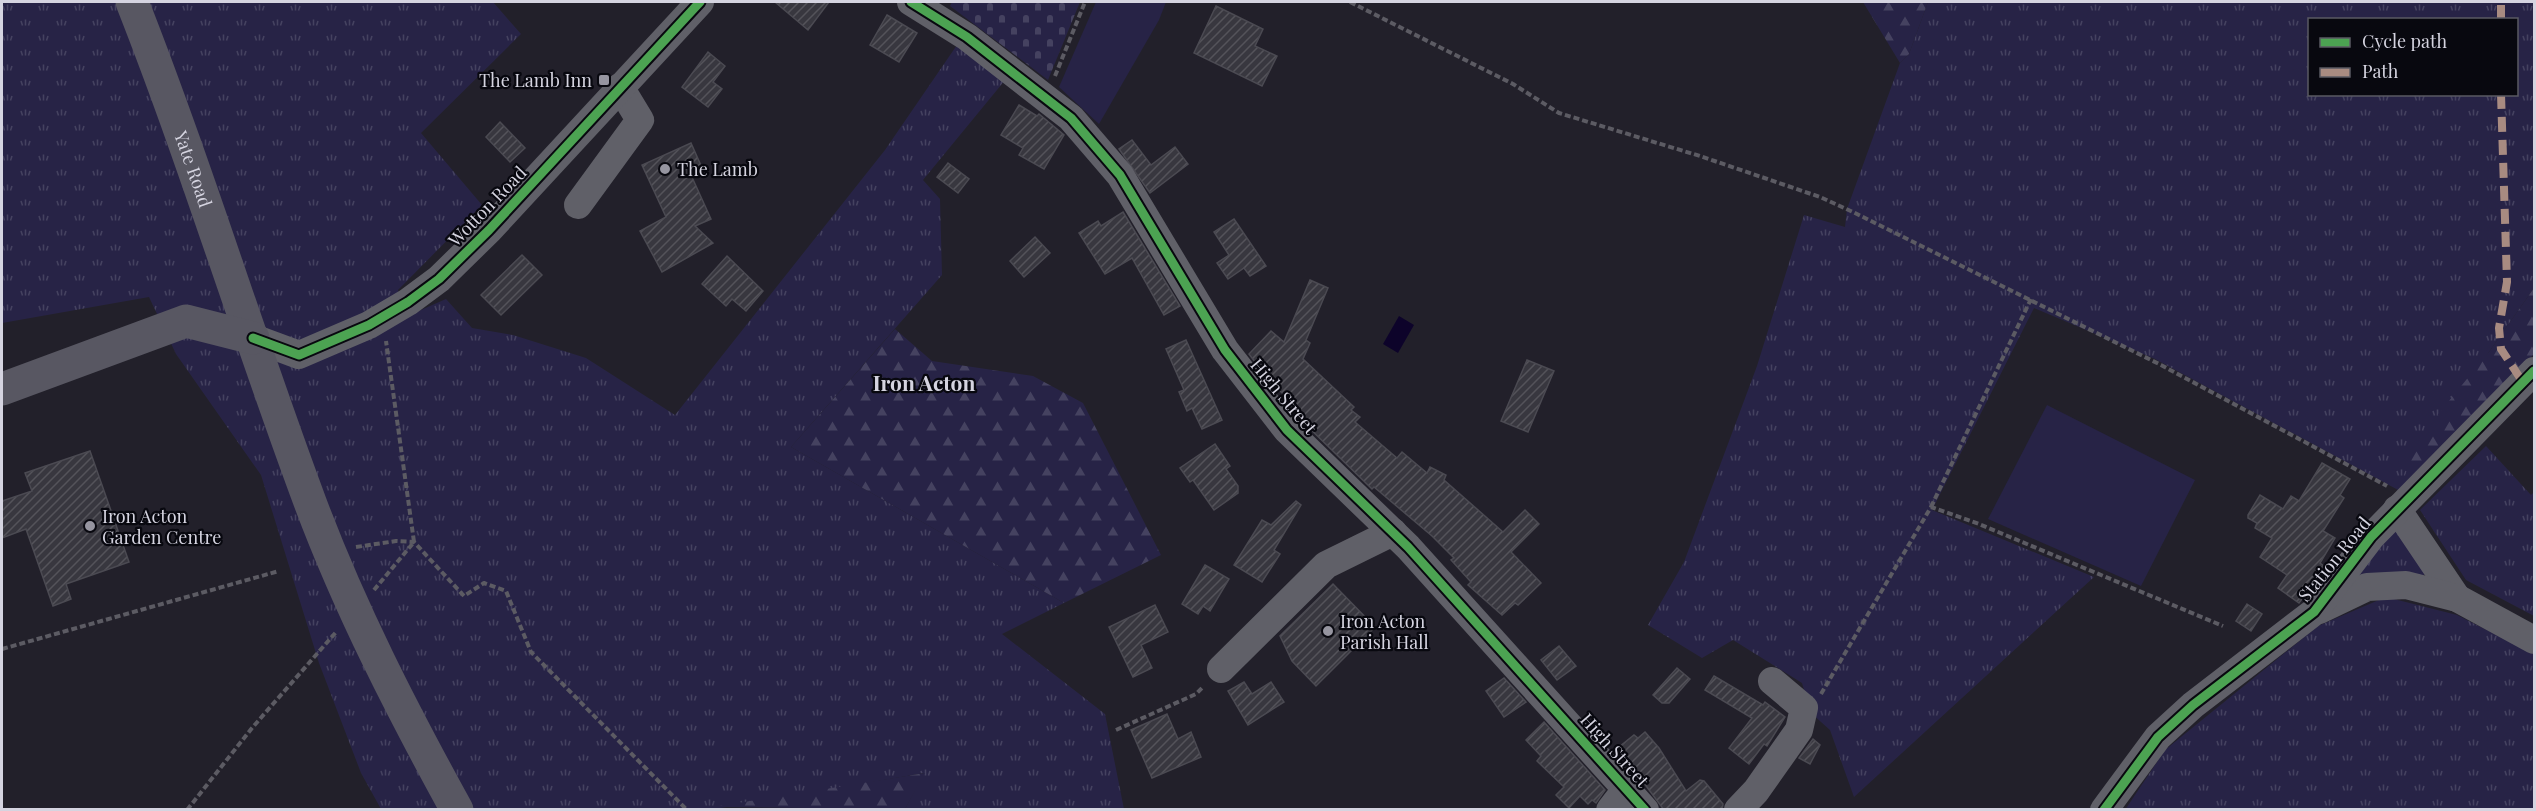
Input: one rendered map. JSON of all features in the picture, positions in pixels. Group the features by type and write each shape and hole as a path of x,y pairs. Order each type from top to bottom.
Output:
{"main road":[{"name":"Yate Road","path":"132,2 310,503 356,612 420,742 457,810"},
{"path":"2,389 186,321 253,338"}],"street":[{"name":"Wotton Road","path":"253,338 300,355 369,325 408,302 438,279 489,230 700,2"},
{"name":"High Street","path":"911,2 967,37 1071,118 1120,174 1225,350 1287,430 1393,532 1618,799 1646,810"},
{"path":"578,205 640,120 620,87"},
{"name":"Station Road","path":"2104,810 2158,737 2193,705 2314,612 2371,537 2402,503 2535,372"},
{"path":"2402,503 2457,598"},
{"path":"1221,669 1326,564 1393,532"},
{"path":"2314,612 2367,587 2406,585 2457,598 2535,640"},
{"path":"1738,810 1756,791 1799,730 1804,708 1772,681"}],"path":[{"path":"1053,82 1085,2"},
{"path":"1350,2 1513,84 1559,113 1700,156 1820,197 2031,299 2402,503"},
{"path":"1799,730 1931,507 2031,299"},
{"path":"1931,507 1979,524 2223,626"},
{"path":"330,552 396,541 414,542 464,596 484,583 506,591 531,652 687,810"},
{"path":"2,649 279,571"},
{"path":"1116,730 1196,694 1221,669"}],"green space":[{"path":"2,2 493,2 521,34 421,133 482,205 398,290 405,317 446,299 472,328 513,335 586,358 675,415 885,150 957,45 1006,79 923,180 940,199 942,275 791,447 1064,603 1002,634 1105,714 1124,809 905,809 924,773 715,809 381,809 361,773 319,663 261,475 176,354 149,297 2,323"},
{"path":"952,2 1080,2 1048,80 950,6"},
{"path":"1096,2 1166,2 1159,20 1099,124 1059,87"},
{"path":"1863,2 1928,2 1909,54 1900,63"},
{"path":"1928,2 2534,2 2534,288 2489,352 2400,491 2155,359 2034,308 1932,510 2094,577 1854,797 1830,730 1811,713 1802,683 1733,640 1702,658 1648,625 1684,562 1757,366 1804,215 1845,227 1847,209 1900,63 1909,54"},
{"path":"2534,288 2534,354 2400,491 2417,440 2489,352"},
{"path":"895,329 932,361 1033,376 1083,403 1161,555 1064,603 791,447"},
{"path":"2047,405 2195,480 2141,586 1988,519"},
{"path":"2486,446 2531,495 2534,492 2534,616 2466,580 2420,510"},
{"path":"2388,531 2404,531 2428,572 2419,578 2355,578"},
{"path":"2386,597 2457,615 2534,654 2534,809 2125,810 2165,750 2318,626"},
{"path":"925,773 905,809 713,807"}],"shaded area":[{"path":"1399,316 1414,325 1398,353 1383,344"}],"building":[{"path":"775,2 829,2 808,30"},
{"path":"1216,6 1263,29 1255,46 1277,56 1262,86 1194,53"},
{"path":"887,15 917,33 899,62 870,45"},
{"path":"708,52 725,66 713,82 722,89 708,107 682,87"},
{"path":"1019,105 1037,116 1039,114 1064,135 1044,169 1019,155 1023,148 1001,135"},
{"path":"500,122 525,148 510,162 486,137"},
{"path":"1132,140 1151,165 1175,147 1188,164 1150,193 1119,149"},
{"path":"691,143 703,170 691,175 711,219 695,226 713,243 662,272 640,231 666,217 642,165"},
{"path":"948,163 969,179 958,193 937,177"},
{"path":"1123,212 1180,306 1164,315 1132,258 1105,274 1079,233 1098,221 1101,226"},
{"path":"1234,219 1266,266 1250,276 1244,268 1228,279 1217,263 1229,255 1214,232"},
{"path":"1035,237 1050,253 1024,277 1010,261"},
{"path":"522,255 542,275 501,315 481,295"},
{"path":"727,256 763,291 746,311 732,299 726,306 702,284"},
{"path":"1310,280 1328,288 1306,340 1310,343 1303,359 1354,407 1351,410 1360,417 1355,422 1397,458 1402,452 1427,473 1430,467 1446,475 1444,480 1503,532 1525,510 1539,524 1511,552 1541,583 1518,605 1515,603 1502,615 1468,585 1471,582 1451,560 1454,558 1432,536 1374,487 1372,489 1302,421 1304,419 1287,403 1290,400 1271,383 1249,354 1271,331 1284,342"},
{"path":"1186,340 1222,420 1202,429 1192,408 1187,411 1179,392 1184,390 1166,349"},
{"path":"1527,360 1554,371 1528,432 1501,421"},
{"path":"1215,444 1230,466 1226,469 1238,486 1238,493 1214,510 1193,480 1190,482 1180,468"},
{"name":"Iron Acton Garden Centre","path":"90,451 129,562 66,584 71,599 53,606 26,529 2,538 2,501 32,491 25,473"},
{"path":"2322,463 2350,479 2340,495 2344,498 2323,531 2335,538 2320,563 2325,567 2299,603 2278,588 2287,575 2260,557 2272,538 2255,528 2257,523 2248,518 2248,515 2260,495 2283,509 2291,496 2299,501"},
{"path":"1296,501 1301,505 1274,550 1280,554 1262,582 1234,565 1262,520 1271,525"},
{"path":"1205,565 1229,579 1210,611 1203,606 1198,614 1182,604"},
{"name":"Iron Acton Parish Hall","path":"1333,584 1375,627 1316,686 1292,661 1280,636"},
{"path":"2247,604 2262,614 2251,631 2236,621"},
{"path":"1155,605 1168,632 1141,645 1152,668 1133,677 1109,627"},
{"path":"1559,646 1576,666 1557,680 1541,660"},
{"path":"1677,668 1690,679 1669,703 1662,703 1653,695"},
{"path":"1714,676 1763,705 1765,702 1785,717 1767,746 1764,744 1749,764 1729,748 1752,718 1705,690"},
{"path":"1504,678 1526,702 1504,717 1486,691"},
{"path":"1244,682 1252,694 1271,682 1284,702 1248,725 1228,691"},
{"path":"1167,714 1178,739 1191,732 1201,757 1152,778 1131,730"},
{"path":"1544,722 1605,790 1596,803 1592,800 1588,804 1580,796 1569,808 1556,795 1564,787 1537,761 1541,756 1526,740"},
{"path":"1645,732 1659,748 1686,791 1700,780 1704,781 1723,804 1722,810 1664,810 1638,775 1614,751 1634,735 1638,738"},
{"path":"1813,739 1820,745 1810,764 1799,758"}],"marked path":[{"path":"2501,2 2501,18"},
{"path":"2501,96 2507,282 2499,328 2501,349 2524,384"}],"cycle path":[{"path":"253,338 299,355 369,325 408,302 439,279 489,230 700,2"},
{"path":"911,2 967,37 1071,118 1120,175 1225,350 1287,430 1408,547 1645,810"},
{"path":"2104,810 2158,737 2193,705 2314,612 2371,537 2534,371"}],"place":[{"name":"The Lamb Inn","path":"604,80"},
{"name":"The Lamb","path":"665,169"},
{"name":"Iron Acton Garden Centre","path":"90,526"},
{"name":"Iron Acton Parish Hall","path":"1328,631"}],"district":[{"name":"Iron Acton","path":"924,382"}]}
